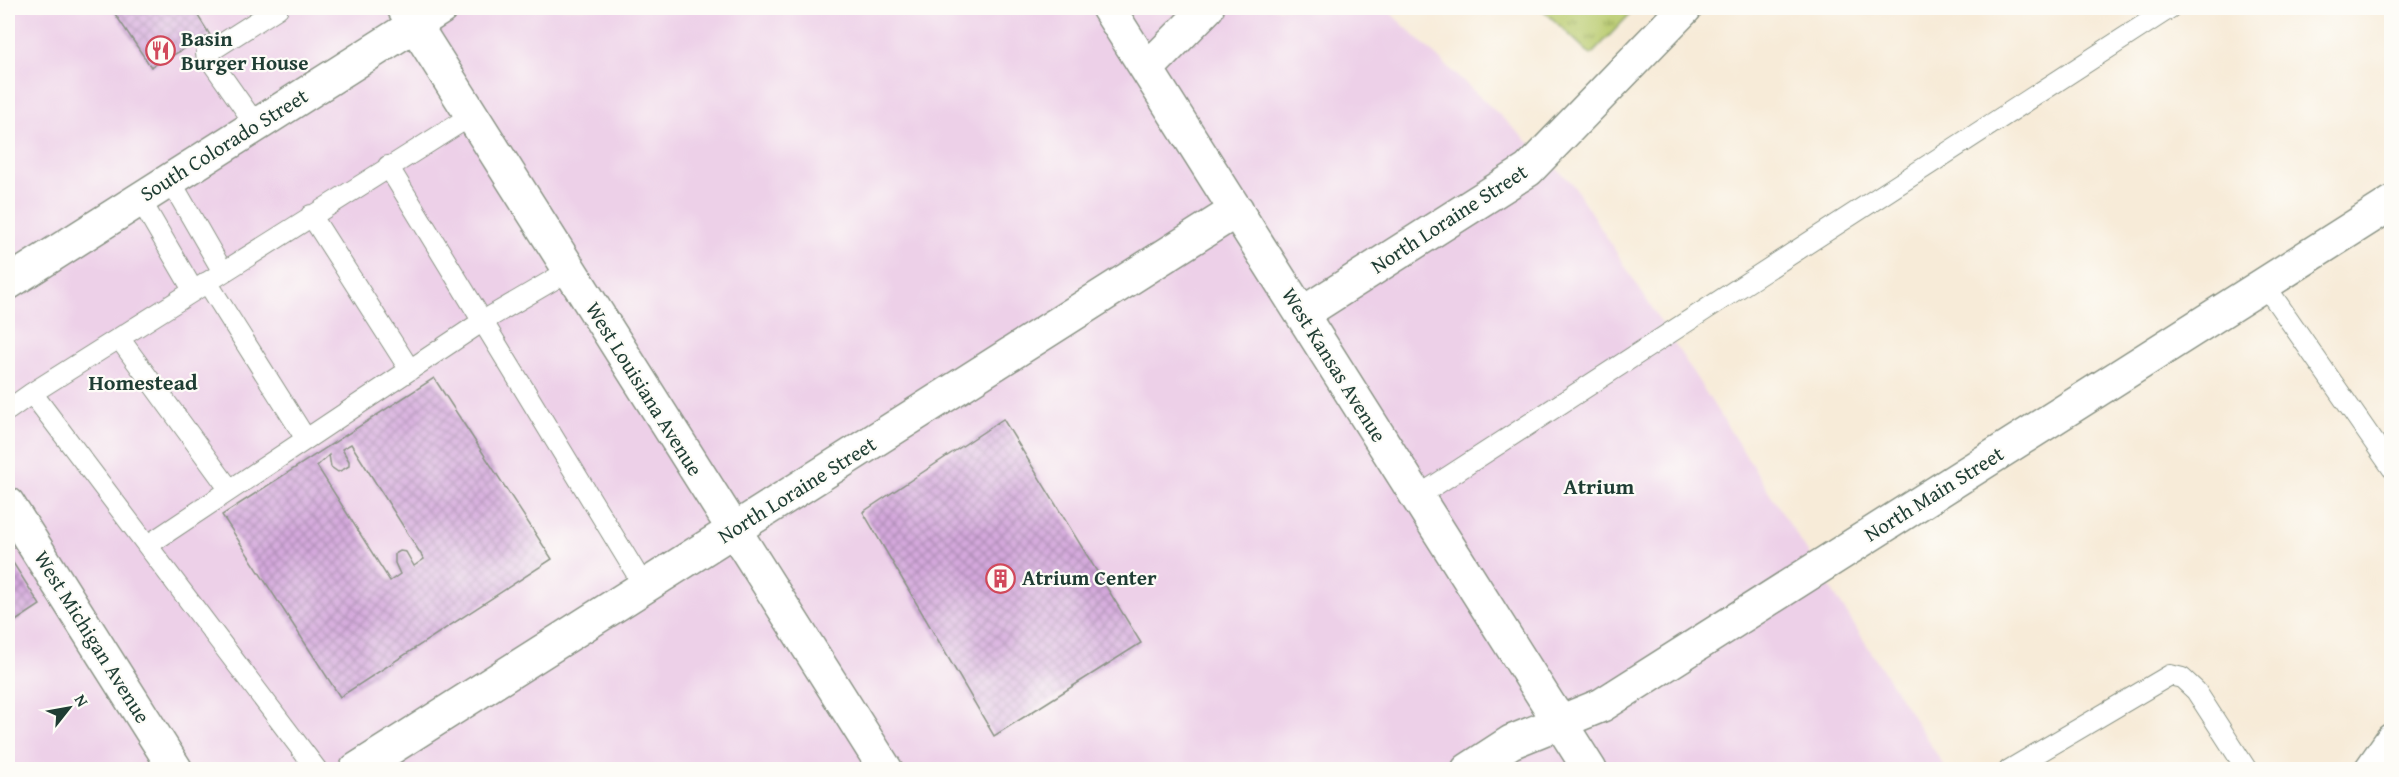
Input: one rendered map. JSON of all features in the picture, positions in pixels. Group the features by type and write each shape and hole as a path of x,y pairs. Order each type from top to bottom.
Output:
{"street":[{"name":"West Kansas Avenue","path":"1108,8 1590,770"},
{"path":"1147,69 1206,8"},
{"name":"North Loraine Street","path":"1302,314 1528,170 1685,8"},
{"name":"South Colorado Street","path":"8,283 256,126 420,13"},
{"name":"West Louisiana Avenue","path":"420,13 472,115 886,770"},
{"name":"North Main Street","path":"1468,770 1511,742 1602,705 2391,202"},
{"name":"North Loraine Street","path":"356,770 1237,210"},
{"name":"West Michigan Avenue","path":"8,504 176,770"},
{"path":"2371,770 2391,740"}],"lane":[{"path":"256,126 206,54 278,8"},
{"path":"1417,497 2170,8"},
{"path":"8,410 388,166 472,115"},
{"path":"388,166 644,586"},
{"path":"170,180 208,281"},
{"path":"140,199 208,281 306,439"},
{"path":"311,215 410,370"},
{"path":"148,545 483,321 570,270"},
{"path":"2264,284 2391,468"},
{"path":"119,338 230,490"},
{"path":"32,393 317,770"},
{"path":"2009,770 2170,675 2182,678 2196,691 2247,770"}],"shaded area":[{"path":"8,8 1385,8 1572,183 1946,769 8,769"}],"green space":[{"path":"1541,8 1636,8 1591,55"}],"building":[{"name":"Basin Burger House","path":"111,8 193,8 210,35 151,67"},
{"path":"434,378 552,559 340,697 222,515","holes":["351,444 424,559 414,566 406,552 400,551 395,554 395,563 400,574 390,581 317,466 329,455 331,467 338,472 349,466 349,461 342,449"]},
{"name":"Atrium Center","path":"1003,419 1141,643 994,736 863,512"},
{"path":"8,555 40,605 8,626"}],"place":[{"name":"Basin Burger House","path":"160,51"},
{"name":"Atrium Center","path":"1001,578"}],"district":[{"name":"Homestead","path":"143,382"},
{"name":"Atrium","path":"1599,486"}]}
